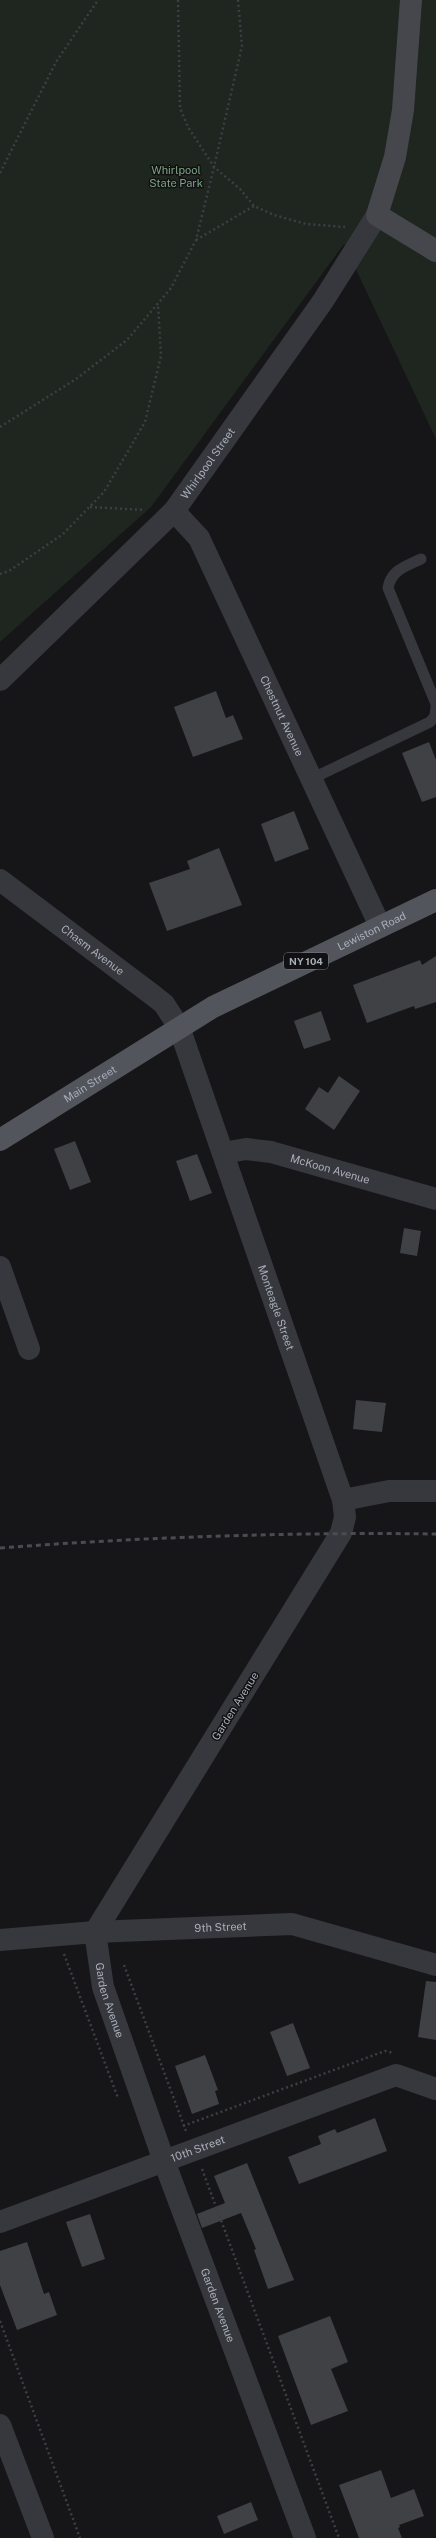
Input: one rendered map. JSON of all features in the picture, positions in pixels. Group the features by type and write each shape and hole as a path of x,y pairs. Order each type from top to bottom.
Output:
{"main road":[{"path":"411,0 403,110 395,157 377,216 436,251"},
{"name":"Lewiston Road","path":"179,1027 254,985 436,900"},
{"name":"Main Street","path":"0,1140 179,1027"}],"street":[{"name":"Whirlpool Street","path":"0,680 174,511 323,301 377,216"},
{"name":"Chestnut Avenue","path":"174,511 199,538 380,926"},
{"name":"Chasm Avenue","path":"4,888 164,1004 179,1027"},
{"name":"Monteagle Street","path":"179,1027 343,1500"},
{"name":"McKoon Avenue","path":"223,1153 246,1149 271,1152 436,1199"},
{"path":"0,1267 28,1349"},
{"path":"343,1500 389,1491 436,1491"},
{"name":"Garden Avenue","path":"305,2538 164,2161 103,1987 95,1932 341,1533 345,1517 343,1500"},
{"name":"9th Street","path":"0,1940 95,1932 292,1924 436,1965"},
{"name":"10th Street","path":"0,2222 396,2075 436,2089"},
{"path":"0,2425 43,2538"}],"lane":[{"path":"311,779 430,722 435,716 436,706 388,588 390,579 396,572 421,559"}],"path":[{"path":"0,173 56,62 98,0"},
{"path":"178,0 180,108 188,127 214,167 240,189 254,206 274,215 306,224 347,227"},
{"path":"0,427 76,379 127,340 171,288 196,240 214,167 242,46 238,0"},
{"path":"196,240 254,206"},
{"path":"0,574 9,570 63,534 90,507 104,492 146,422 161,356 158,304"},
{"path":"90,507 174,511"},
{"path":"62,1950 120,2103"},
{"path":"124,1965 183,2126 195,2150 338,2538"},
{"path":"0,2321 80,2538"}],"green space":[{"name":"Whirlpool State Park","path":"0,0 436,0 436,439 344,244 151,507 0,642"}],"building":[{"path":"216,691 226,718 233,715 243,739 193,757 174,707"},
{"path":"429,742 436,760 436,797 422,802 402,753"},
{"path":"294,811 309,849 275,862 261,824"},
{"path":"219,848 242,905 167,931 149,883 190,869 187,861"},
{"path":"436,956 436,1002 415,1009 414,1006 367,1023 353,985 420,960 422,965"},
{"path":"321,1011 331,1040 304,1049 294,1021"},
{"path":"339,1076 360,1091 334,1130 305,1109 319,1087 328,1093"},
{"path":"75,1141 91,1182 70,1190 54,1149"},
{"path":"197,1154 212,1193 190,1201 176,1161"},
{"path":"404,1228 421,1231 417,1256 400,1253"},
{"path":"356,1400 386,1403 382,1432 353,1429"},
{"path":"426,1981 436,1982 436,2040 418,2037"},
{"path":"293,2023 310,2068 287,2076 270,2032"},
{"path":"205,2055 218,2090 215,2091 219,2104 192,2114 175,2066"},
{"path":"375,2118 387,2151 299,2184 288,2157 321,2144 318,2136 335,2129 337,2133"},
{"path":"247,2163 294,2280 268,2289 254,2250 256,2249 241,2213 202,2228 197,2214 225,2203 214,2176"},
{"path":"90,2214 105,2259 82,2267 66,2222"},
{"path":"27,2242 44,2294 49,2292 57,2315 17,2330 0,2285 0,2251"},
{"path":"330,2316 348,2362 331,2369 348,2411 311,2425 278,2336"},
{"path":"381,2470 391,2498 414,2489 424,2516 399,2525 400,2527 398,2528 402,2538 359,2538 339,2485"},
{"path":"251,2502 258,2520 224,2534 217,2516"}],"railway":[{"path":"0,1548 218,1536 436,1534"}]}
